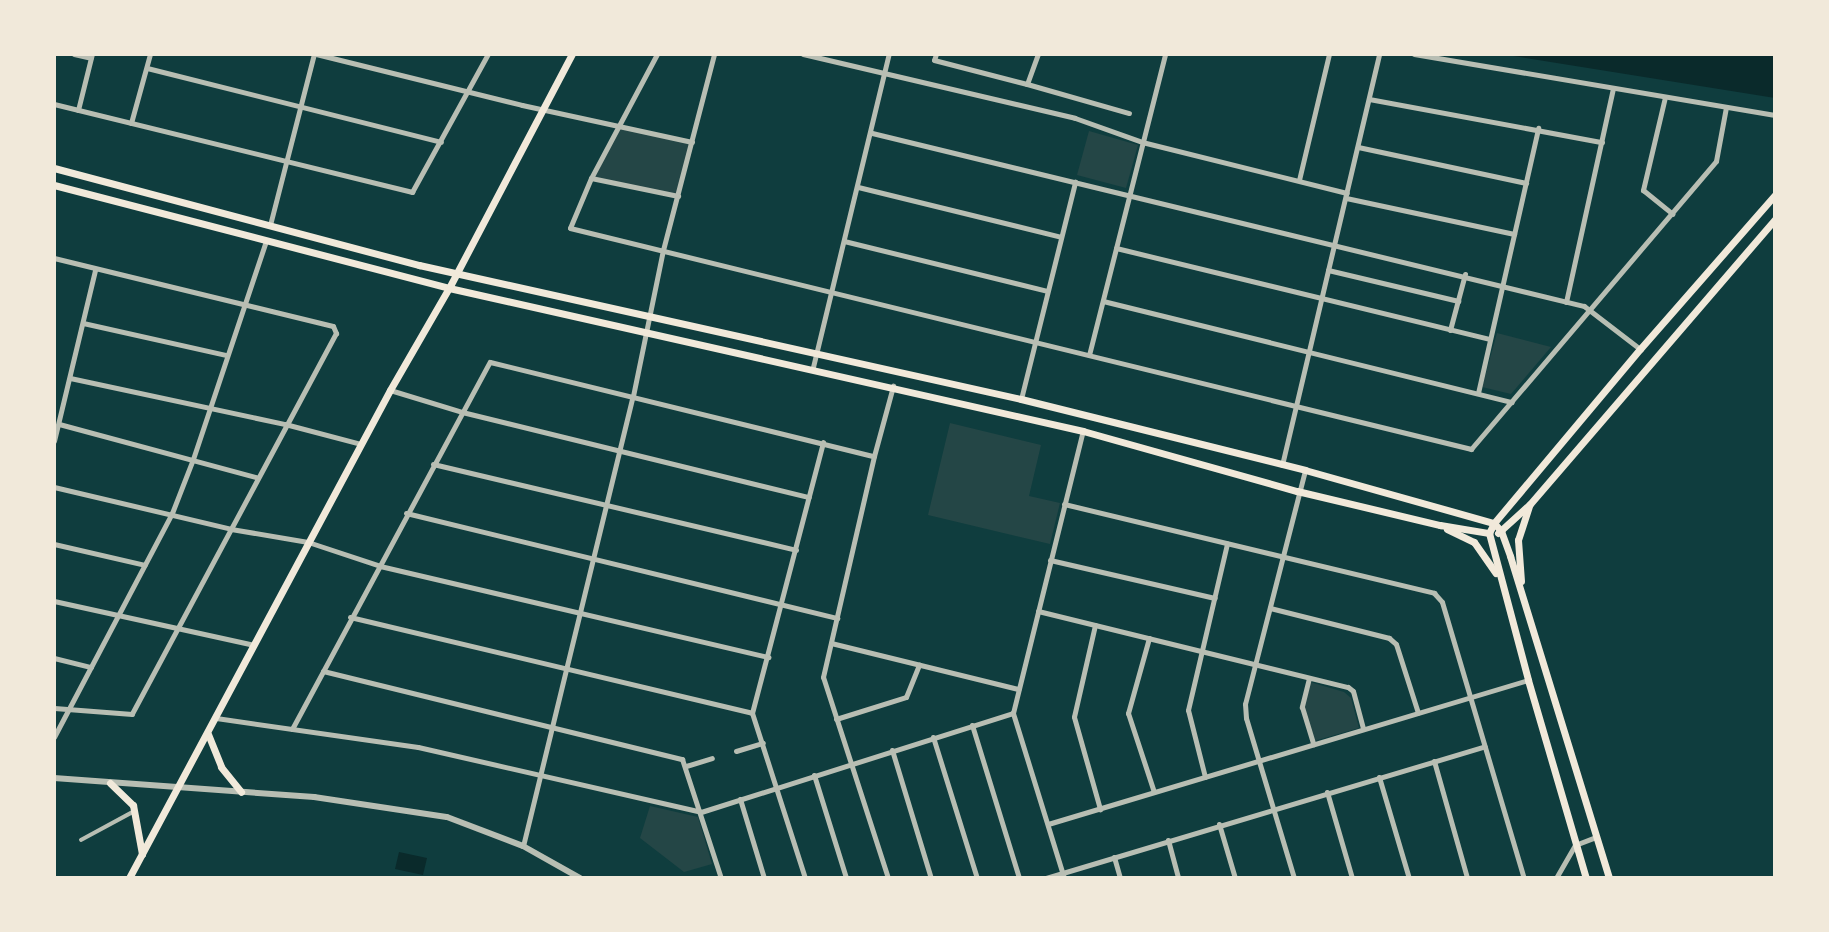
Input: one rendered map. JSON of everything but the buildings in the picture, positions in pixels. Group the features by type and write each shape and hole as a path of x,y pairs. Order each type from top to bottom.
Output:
{"main road":[{"path":"129,878 390,390 449,288 572,54"},
{"path":"54,168 456,273 1021,399 1305,470 1494,523 1502,531 1609,878"},
{"path":"54,185 449,288 813,367 1083,431 1297,491 1490,535 1502,531 1530,504 1775,219"},
{"path":"1586,878 1499,578 1490,535 1494,523 1640,349 1775,195"},
{"path":"1522,595 1518,540 1530,504"},
{"path":"1440,525 1474,542 1499,578"},
{"path":"208,734 221,767 241,792"},
{"path":"110,783 133,805 142,854"}],"street":[{"path":"75,54 92,56 78,110"},
{"path":"131,123 150,54"},
{"path":"270,225 315,54 692,142"},
{"path":"54,104 412,192 488,54"},
{"path":"657,54 591,178 570,228 1471,449 1716,161 1726,107"},
{"path":"523,846 633,396 663,250 714,54"},
{"path":"803,54 1075,118 1142,142 1299,180 1347,195 1514,234"},
{"path":"813,367 872,133 889,54"},
{"path":"936,54 934,60 1129,113"},
{"path":"1027,84 1038,54"},
{"path":"1089,355 1165,54"},
{"path":"1299,180 1329,54"},
{"path":"1282,465 1379,54"},
{"path":"1415,54 1775,115"},
{"path":"146,68 300,109 441,142"},
{"path":"1566,302 1613,88"},
{"path":"1665,97 1643,190 1673,214"},
{"path":"1369,99 1538,128 1602,142"},
{"path":"1478,393 1538,128"},
{"path":"872,133 1465,274 1502,287 1566,302 1591,310 1640,349"},
{"path":"1358,147 1525,183"},
{"path":"591,178 678,196"},
{"path":"1021,399 1074,182"},
{"path":"858,187 1061,237"},
{"path":"54,737 172,513 193,459 266,241"},
{"path":"844,241 1047,291"},
{"path":"1116,248 1489,339"},
{"path":"54,258 333,326 336,333 256,477 179,631 132,714 54,708"},
{"path":"54,441 95,270"},
{"path":"1328,270 1458,301"},
{"path":"1450,330 1465,274"},
{"path":"1103,301 1512,402"},
{"path":"83,323 226,355"},
{"path":"292,729 406,513 490,362 874,456"},
{"path":"70,378 208,410 285,424 361,444"},
{"path":"888,878 853,762 823,677 874,456 893,386"},
{"path":"390,390 462,412 809,497"},
{"path":"59,425 256,477"},
{"path":"1064,875 1013,713 1083,431"},
{"path":"805,878 778,787 752,713 823,442"},
{"path":"433,464 796,550"},
{"path":"1294,878 1245,704 1297,491 1305,470"},
{"path":"54,487 231,529 308,542 380,566 768,657"},
{"path":"1064,505 1434,593 1442,602 1524,878"},
{"path":"406,513 837,618"},
{"path":"54,544 145,565"},
{"path":"1205,777 1188,710 1227,544"},
{"path":"1051,560 1215,598"},
{"path":"54,601 179,631 254,645"},
{"path":"1270,608 1389,638 1396,644 1418,713"},
{"path":"1038,611 1353,691 1363,729"},
{"path":"350,617 752,713"},
{"path":"1095,625 1073,717 1100,809"},
{"path":"1149,638 1128,713 1154,792"},
{"path":"831,643 1018,689"},
{"path":"54,658 91,667"},
{"path":"836,719 906,697 919,664"},
{"path":"323,671 682,759 721,878"},
{"path":"1309,678 1301,707 1313,744"},
{"path":"1048,824 1528,680"},
{"path":"216,718 418,747 701,812 1013,713"},
{"path":"972,725 1019,878"},
{"path":"933,737 977,878"},
{"path":"736,751 763,743"},
{"path":"1046,878 1064,875 1273,807 1485,746"},
{"path":"892,750 931,878"},
{"path":"685,766 712,758"},
{"path":"1434,761 1467,878"},
{"path":"814,775 846,878"},
{"path":"1379,777 1409,878"},
{"path":"54,778 314,797 447,817 523,846 580,878"},
{"path":"1327,792 1352,878"},
{"path":"740,799 764,878"},
{"path":"81,840 131,814"},
{"path":"1219,824 1235,878"},
{"path":"1556,878 1575,845 1597,837"},
{"path":"1167,840 1178,878"},
{"path":"1114,857 1120,878"}],"shaded area":[{"path":"1501,54 1775,54 1775,98"},
{"path":"620,127 692,142 678,196 591,178"},
{"path":"1089,131 1138,145 1126,188 1077,175"},
{"path":"1497,333 1551,347 1511,394 1482,387"},
{"path":"950,423 1041,445 1029,496 1060,503 1050,544 928,515"},
{"path":"1310,682 1344,692 1351,698 1359,728 1314,741 1304,709"},
{"path":"650,806 698,817 712,864 684,872 640,838"},
{"path":"399,852 427,858 423,875 395,869"}]}
